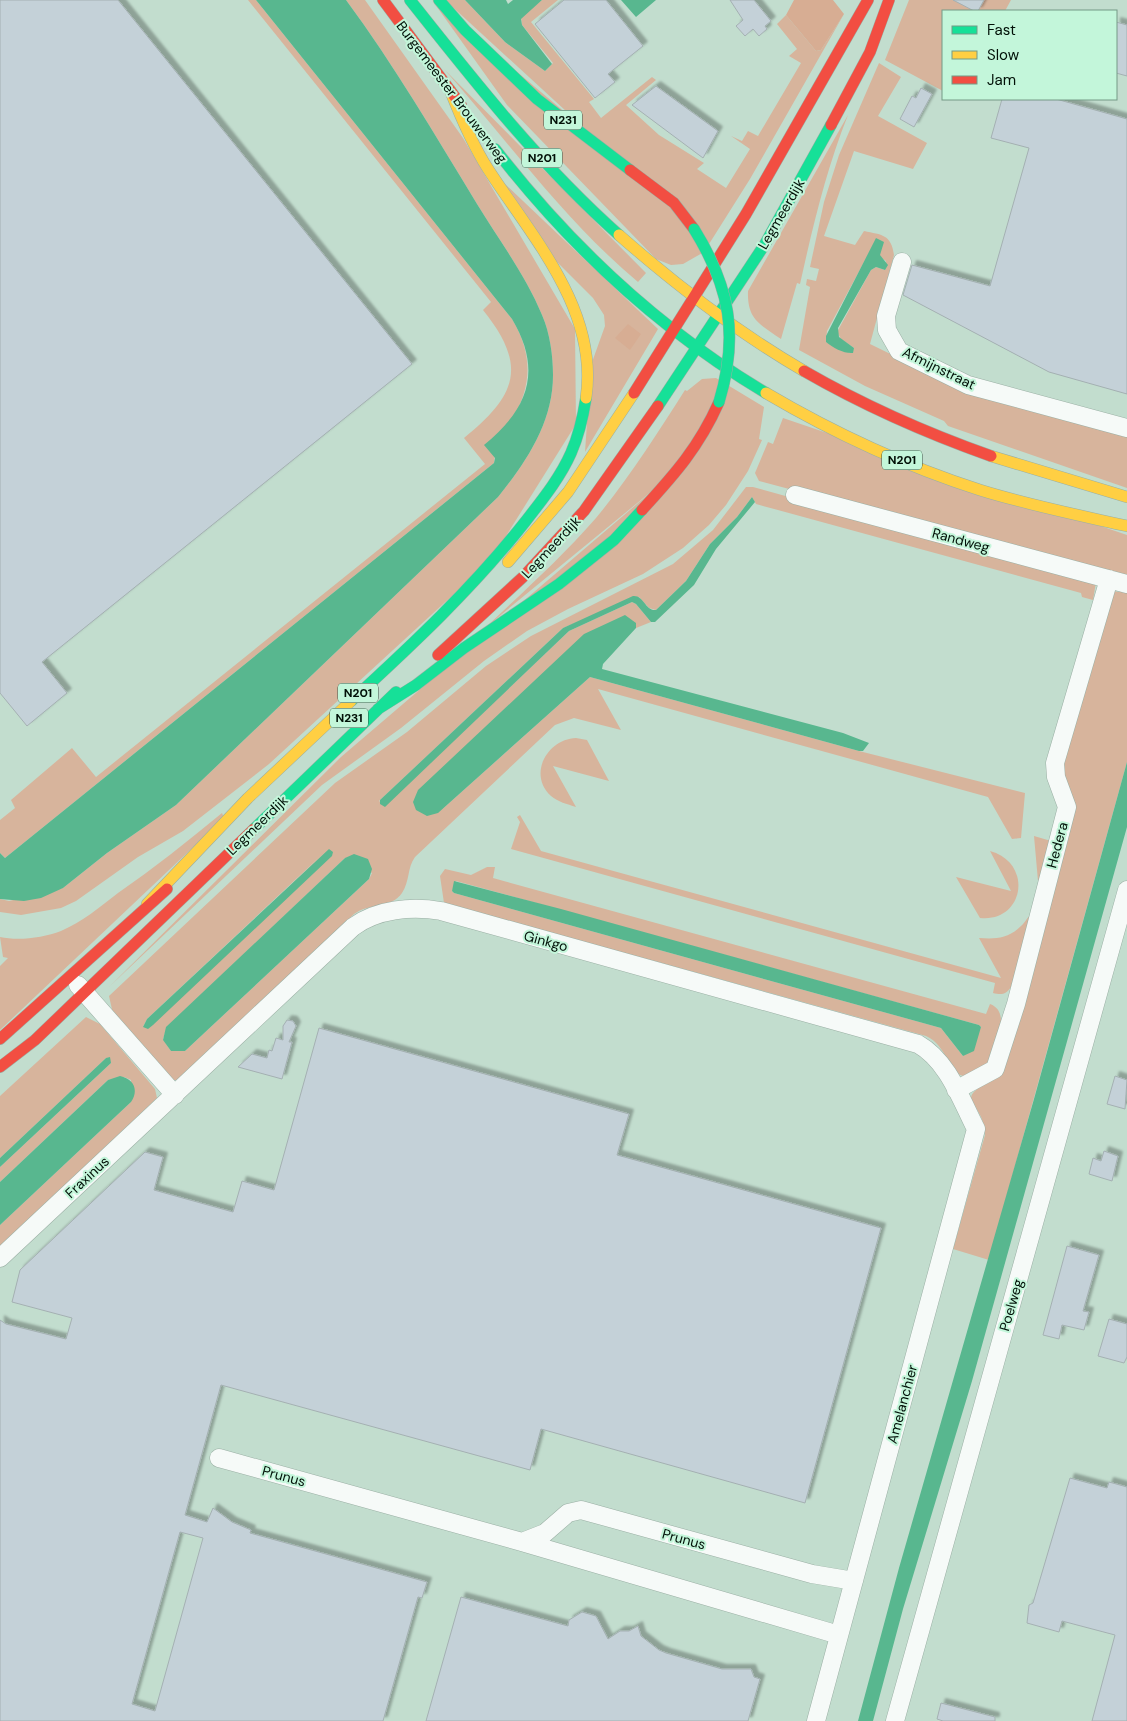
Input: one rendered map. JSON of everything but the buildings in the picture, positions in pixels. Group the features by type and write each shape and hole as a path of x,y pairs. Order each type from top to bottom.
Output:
{"main road":[{"name":"Burgemeester Brouwerweg","path":"383,0 483,135 557,225 624,291 672,330"},
{"name":"Burgemeester Brouwerweg","path":"410,0 459,63 577,196 641,256 692,297"},
{"name":"N231","path":"378,709 416,685 464,648 559,584 614,540 684,464 710,422 719,402 730,361 732,330 728,306 716,266 694,229 674,204 537,99 465,30 439,0"},
{"name":"Legmeerdijk","path":"0,1039 148,904 174,883 456,616 500,571 568,492 607,436 692,297 746,214 868,0"},
{"name":"Legmeerdijk","path":"0,1067 35,1040 378,709 518,583 584,511 633,445 765,244 815,156 870,52 889,0"},
{"name":"N201","path":"148,904 281,765 478,577 520,528 557,478 570,453 581,424 587,378 587,359 577,319 557,274 472,141 450,90"},
{"name":"N201","path":"692,297 742,334 836,389 916,427 971,450 1127,497"},
{"name":"N201","path":"672,330 697,348 797,411 850,438 962,484 1048,508 1127,526"}],"street":[{"name":"Afmijnstraat","path":"902,262 886,316 887,330 900,351 968,385 1127,428"},
{"name":"Randweg","path":"795,495 1127,584"},
{"name":"Hedera","path":"956,1090 995,1069 1016,1004 1067,807 1056,777 1055,763 1109,579"},
{"name":"Poelweg","path":"895,1721 1127,890"},
{"name":"Ginkgo","path":"175,1095 353,927 364,919 377,914 421,908 918,1044 932,1052 956,1090"},
{"path":"70,976 175,1095"},
{"name":"Amelanchier","path":"816,1721 976,1130 956,1090"},
{"name":"Fraxinus","path":"0,1258 175,1095"},
{"name":"Prunus","path":"219,1458 522,1542 839,1635"},
{"name":"Prunus","path":"522,1542 545,1532 568,1513 581,1510 812,1574 854,1581"}],"shaded area":[{"path":"248,0 256,0 512,319 519,331 528,368 524,393 513,418 499,436 494,463 5,858 0,853 0,820 15,808 11,800 72,748 96,777 485,464 464,438 496,408 505,393 510,379 511,364 506,348 497,330 483,310 491,302"},
{"path":"256,0 346,0 364,25 414,100 536,301 547,329 552,352 552,392 548,409 543,425 528,455 498,497 176,805 107,853 63,888 41,898 24,901 0,899 0,853 5,858 494,463 495,458 484,445 511,417 520,403 526,388 527,356 522,338 512,319"},
{"path":"346,0 365,0 463,138 575,329 576,424 491,560 269,764 183,831 138,857 76,901 61,908 21,915 0,912 0,899 9,901 63,888 107,853 176,805 498,497 528,455 543,425 552,392 553,375 547,329 536,301 414,100"},
{"path":"432,0 592,135 445,0 465,0 505,42 545,71 553,63 522,25 521,17 542,0 558,0 531,22 594,99 589,102 601,118 652,77 656,80 626,105 659,135 704,163 697,169 726,188 750,149 731,136 742,141 748,131 758,136 801,63 789,56 797,49 777,24 786,15 816,51 821,50 844,14 750,179 704,252 683,264 671,265 656,259 507,105"},
{"path":"465,0 506,0 508,4 513,0 542,0 521,19 522,25 552,64 545,71 505,42"},
{"path":"621,0 656,0 636,17"},
{"path":"794,0 833,0 844,14 821,50 816,51 786,15"},
{"path":"909,0 1011,0 1006,10 942,10 942,90 885,60"},
{"path":"879,63 901,77 878,116 927,143 913,169 854,151 824,236 855,245 864,231 881,235 891,243 894,255 870,344 917,367 1127,434 1127,488 948,426 944,421 865,386 799,350 810,287 806,285 807,279 816,281 819,269 810,267 824,202 839,155","holes":["877,238 880,257 886,261 885,270 876,267 871,270 837,332 841,339 854,348 850,353 826,342 827,331"]},
{"path":"444,69 646,273 638,282 585,233"},
{"path":"848,115 827,177 800,284 797,283 781,339 761,325 752,315 748,301 748,291"},
{"path":"505,184 658,329 585,452 591,365 605,326 604,315 593,298 549,254"},
{"path":"876,238 884,242 880,255 888,265 885,270 876,267 871,270 838,328 839,337 854,348 853,353 846,353 826,342 826,336"},
{"path":"628,324 641,334 630,350 615,338"},
{"path":"716,378 764,407 759,439 762,440 748,471 726,505 709,525 683,548 643,574 568,609 527,631 484,661 401,728 322,785 109,987 341,757 658,486 485,628 556,560 596,518 631,472 685,390 687,391 702,379"},
{"path":"783,418 1127,535 1127,579 759,481 755,473 768,442 773,444"},
{"path":"746,487 753,487 1096,582 1093,600 1082,597 1081,593 756,504 752,497 737,517 710,544 686,581 656,610 649,608 639,597 563,628 379,801 385,806 569,631 632,602 636,604 651,622 636,628 636,623 438,813 590,677 859,751 1025,793 1021,838 1012,839 988,797 598,689 621,730 574,718 555,725 415,857 412,861 405,888 397,898 386,904 366,908 354,914 178,1080 171,1080 113,1014 109,996 335,783 407,732 486,666 531,636 673,564 713,530","holes":["327,850 143,1027 147,1019","345,858 372,873 369,879 185,1051 171,1051 163,1039 167,1027"]},
{"path":"752,497 755,502 716,549 694,585 655,622 651,622 636,604 632,602 569,631 385,807 380,804 380,800 563,628 633,596 640,598 652,610 656,610 686,581 710,544 737,517"},
{"path":"1120,589 1127,591 1127,762 989,1260 953,1249 985,1135 983,1123 971,1097 983,1085 998,1076 1074,800 1064,776 1063,765 1113,591 1119,592"},
{"path":"625,615 636,623 636,628 603,664 602,669 843,733 869,743 863,751 859,751 590,677 438,813 427,816 416,810 413,802 418,790 584,634"},
{"path":"576,738 587,740 609,781 553,766 576,807 551,796 544,787 541,778 541,768 549,751 557,744"},
{"path":"1127,762 1127,827 972,1381 903,1609 873,1721 858,1721 899,1568 1034,1099"},
{"path":"222,813 224,818 0,1030 0,966 8,958 3,957 0,937 22,939 39,937 61,931 76,923 158,864"},
{"path":"520,815 541,851 1001,978 979,938 996,938 1011,934 1031,915 1011,987 1005,993 996,994 993,993 995,983 511,849 520,822 517,817"},
{"path":"1034,836 1051,841 1041,878 1038,881"},
{"path":"329,849 333,852 332,856 153,1025 148,1029 143,1027 147,1019"},
{"path":"990,851 1004,858 1013,867 1018,879 1018,891 1014,902 1006,911 995,917 980,918 956,877 1011,891"},
{"path":"354,854 368,859 372,869 369,879 185,1051 171,1051 163,1040 166,1027 345,858"},
{"path":"487,867 495,867 493,878 986,1014 990,1004 997,1008 1000,1014 1001,1021 998,1038 990,1061 967,1076 961,1075 952,1067 939,1046 926,1036 444,903 440,876 445,869 471,875","holes":["456,881 981,1027 963,1056 941,1028 452,891"]},
{"path":"454,881 979,1025 981,1027 974,1051 963,1056 941,1028 454,893 452,891"},
{"path":"86,1017 100,1024 155,1089 157,1098 0,1247 0,1225 131,1102 131,1080 124,1077 108,1080 0,1182 0,1167 111,1063 106,1058 0,1158 0,1096"},
{"path":"110,1057 111,1063 0,1167 0,1158 106,1058"},
{"path":"120,1076 132,1082 134,1086 135,1093 131,1102 0,1225 0,1182 108,1080"}],"traffic: fast":[{"path":"410,0 535,152 619,235"},
{"path":"439,0 465,30 537,99 630,170"},
{"path":"658,406 765,244 831,125"},
{"path":"495,149 554,220 619,284 690,342 766,393"},
{"path":"694,229 716,271 728,312 729,355 719,402"},
{"path":"351,701 463,593 531,514 567,462 580,426 586,398"},
{"path":"378,709 416,685 464,648 559,584 614,540 642,510"},
{"path":"254,829 396,692"}],"traffic: slow":[{"path":"450,90 467,131 482,160 542,248 572,305 582,335 587,366 586,398"},
{"path":"619,235 708,308 804,371"},
{"path":"508,562 568,492 634,393"},
{"path":"766,393 870,448 952,481 1053,510 1127,526"},
{"path":"991,456 1127,497"},
{"path":"147,904 248,798 351,701"}],"traffic: jam":[{"path":"383,0 461,105"},
{"path":"634,393 746,214 868,0"},
{"path":"831,125 870,52 889,0"},
{"path":"630,170 674,203 694,229"},
{"path":"804,371 895,418 991,456"},
{"path":"642,510 695,446 719,402"},
{"path":"438,655 523,577 584,511 658,406"},
{"path":"0,1067 35,1040 254,829"},
{"path":"0,1039 167,889"}]}
